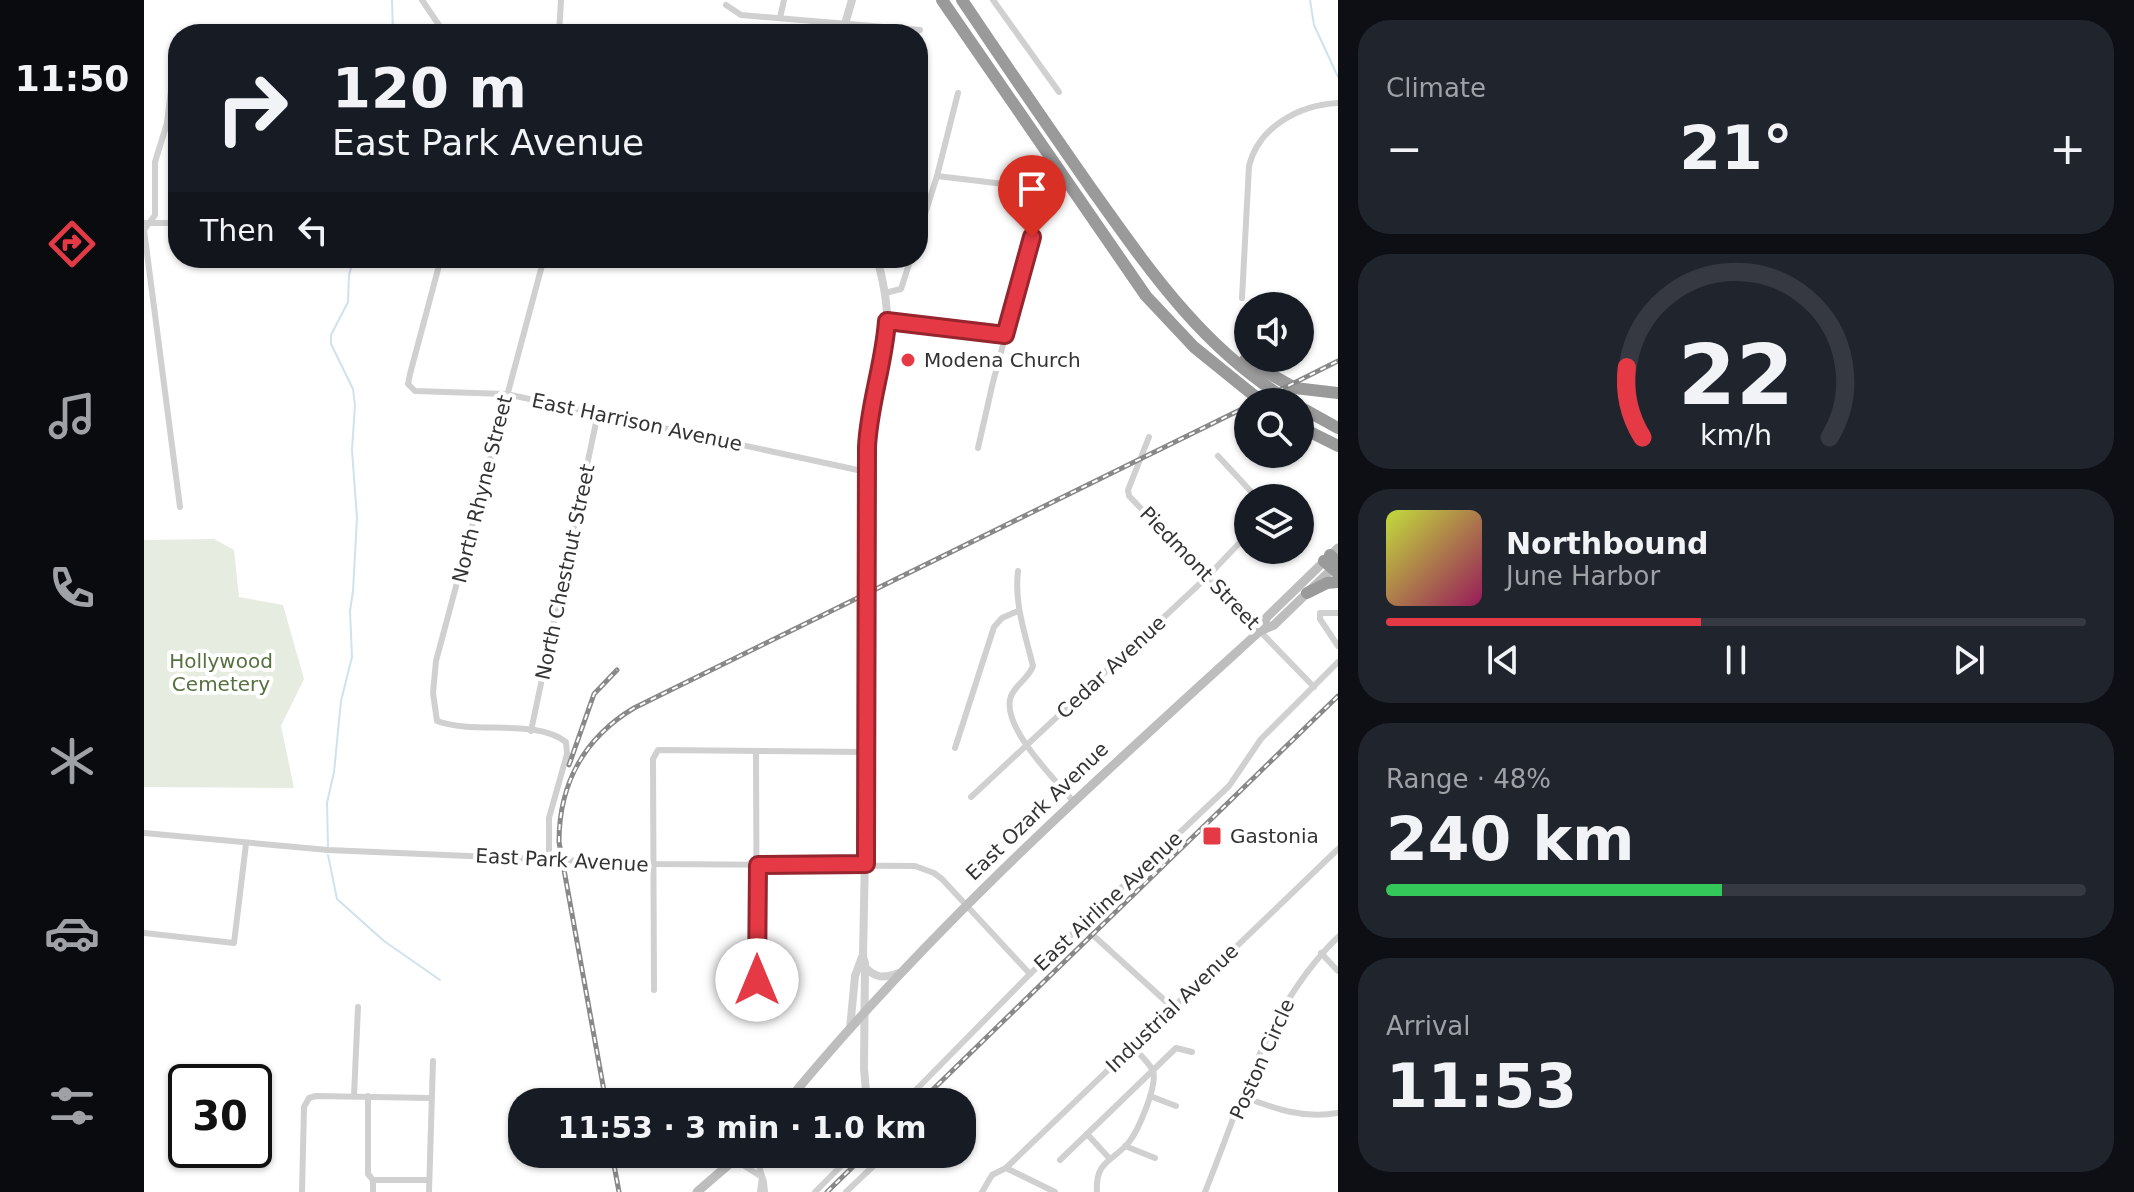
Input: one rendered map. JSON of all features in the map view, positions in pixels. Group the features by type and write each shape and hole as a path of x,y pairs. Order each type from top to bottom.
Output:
{"highway":[{"path":"942,0 1146,296 1194,347 1245,388"},
{"path":"962,0 1159,284 1201,330 1270,388"},
{"path":"1201,330 1260,370 1295,388 1338,393"},
{"path":"1314,415 1338,428"},
{"path":"1314,435 1335,446"},
{"path":"1307,593 1327,583 1338,582"}],"main road":[{"name":"East Ozark Avenue","path":"799,1088 866,1009 966,904 1073,801 1260,631 1274,625 1334,562"},
{"name":"East Ozark Avenue","path":"1260,631 1267,617 1334,562"},
{"path":"697,1192 725,1168"}],"street":[{"path":"422,0 438,24"},
{"path":"560,24 561,0"},
{"path":"780,18 784,0"},
{"path":"726,5 741,15 843,24 852,0"},
{"path":"993,0 1059,92"},
{"path":"928,204 958,93"},
{"path":"1242,292 1252,152 1284,120 1305,109 1338,103"},
{"path":"168,115 155,162 155,215 144,230 180,507"},
{"path":"937,176 1004,184"},
{"path":"978,448 1032,237"},
{"name":"East Harrison Avenue","path":"438,268 408,384 415,391 506,394 867,472"},
{"name":"North Rhyne Street","path":"531,731 464,727 437,721 433,693 436,661 541,268"},
{"path":"866,1088 863,957 867,472 870,410 887,321 879,268"},
{"path":"885,293 901,289 908,268"},
{"path":"887,321 1005,335"},
{"name":"North Chestnut Street","path":"531,731 598,413"},
{"name":"Piedmont Street","path":"1149,437 1128,490 1129,496 1314,687"},
{"path":"1218,456 1244,484"},
{"name":"Cedar Avenue","path":"971,797 1234,549"},
{"path":"1018,571 1018,611 1033,666 1030,674 1015,689 1009,709 1015,729 1073,801"},
{"path":"955,748 994,627 1002,618 1018,611"},
{"path":"1338,613 1320,613 1320,619 1338,646"},
{"name":"East Airline Avenue","path":"918,1088 1030,974 1229,786 1261,739 1338,662"},
{"path":"531,731 558,736 566,742 567,754 549,818 549,858"},
{"path":"654,990 653,759 658,750 867,752"},
{"path":"756,751 757,1007"},
{"name":"East Park Avenue","path":"144,833 246,844 654,864 866,864 925,868 942,879 1030,974"},
{"path":"144,933 234,943 246,844"},
{"name":"Industrial Avenue","path":"982,1192 992,1175 1006,1168 1338,849"},
{"path":"1083,926 1172,1007"},
{"name":"Poston Circle","path":"1205,1192 1281,1009 1308,968 1338,937"},
{"path":"1321,953 1338,971"},
{"path":"850,1029 855,976 863,957"},
{"path":"865,967 879,977 899,973"},
{"path":"855,976 866,1009"},
{"path":"354,1096 358,1007"},
{"path":"1097,1192 1097,1174 1130,1141 1154,1084 1153,1070 1132,1046"},
{"path":"1060,1160 1176,1048 1192,1052"},
{"path":"429,1192 433,1061"},
{"path":"368,1096 368,1174 373,1180 373,1192"},
{"path":"1150,1096 1176,1106"},
{"path":"1244,1097 1289,1114 1319,1116 1338,1113"},
{"path":"302,1192 304,1107 309,1098 431,1098"},
{"path":"1087,1134 1110,1159"},
{"path":"1125,1146 1155,1158"},
{"path":"751,1168 762,1177"},
{"path":"759,1168 763,1192"},
{"path":"815,1192 839,1168"},
{"path":"846,1192 871,1168"},
{"path":"1006,1168 1055,1192"},
{"path":"373,1180 429,1180"}],"green space":[{"name":"Hollywood Cemetery","path":"214,539 234,550 239,597 283,605 304,679 281,726 294,788 144,787 144,540"}],"waterway":[{"path":"392,0 393,24"},
{"path":"1310,0 1314,25 1338,77"},
{"path":"328,847 327,803 334,772 341,701 352,657 350,611 357,518 352,450 353,389 331,344 331,335 348,302 351,268"},
{"path":"328,855 337,899 384,941 440,980"}],"railway":[{"path":"1284,388 1338,361"},
{"path":"603,1088 559,842 560,821 570,782 588,748 601,733 634,708 1234,413"},
{"path":"569,765 594,694 617,670"},
{"path":"934,1088 1338,696"},
{"path":"615,1168 619,1192"},
{"path":"827,1192 852,1168"}],"place":[{"name":"Modena Church","path":"908,360"},
{"name":"Gastonia","path":"1212,836"}],"route":[{"path":"757,980 758,865 866,864 867,447 870,410 887,321 1005,335 1032,237"}]}
